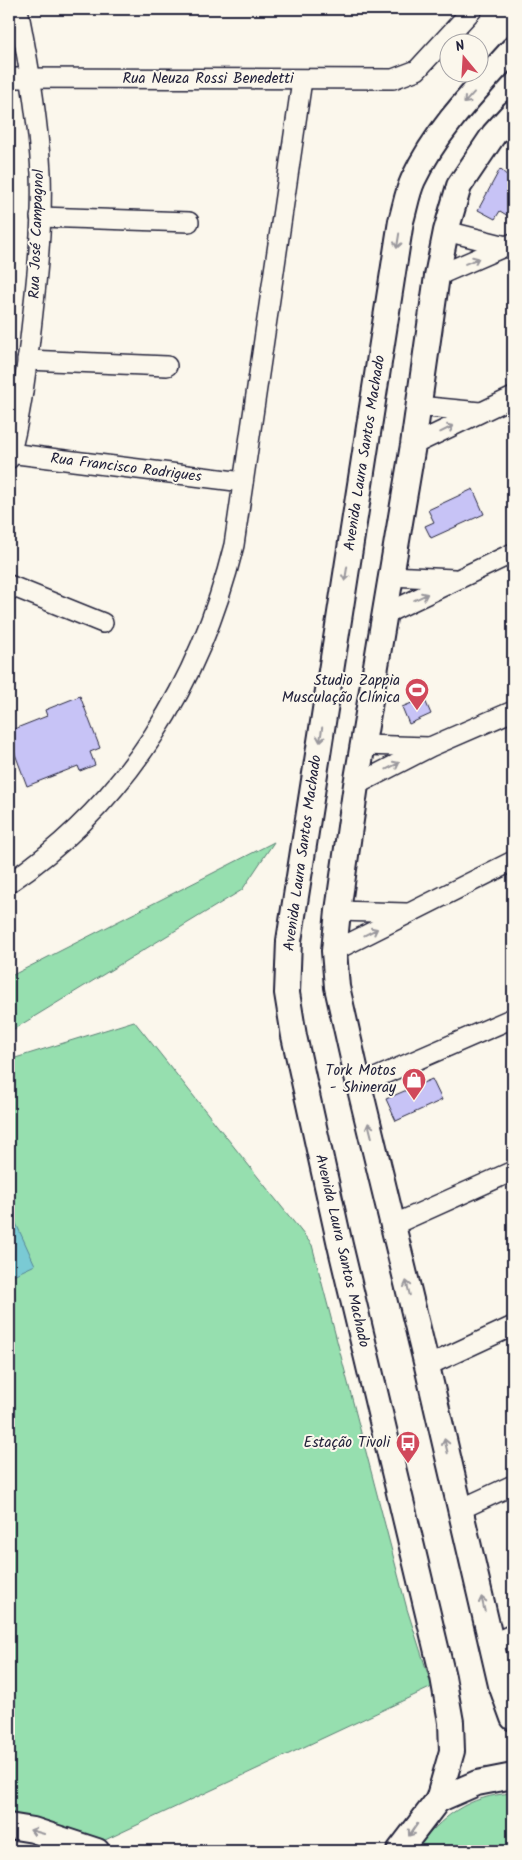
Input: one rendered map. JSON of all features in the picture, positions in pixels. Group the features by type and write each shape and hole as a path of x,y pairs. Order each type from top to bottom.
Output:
{"main road":[{"name":"Avenida Laura Santos Machado","path":"438,1800 452,1751 451,1722 445,1686 340,1245 294,1036 287,993 289,941 401,221 412,182 432,146 453,115 513,49"},
{"path":"513,113 494,134 459,186 446,231 437,276 413,445 356,785 334,951 337,987 358,1085 460,1509 503,1639 501,1684 513,1718"},
{"path":"400,1851 418,1823 438,1800 477,1783 513,1776"},
{"path":"9,1826 33,1830 97,1851"}],"street":[{"name":"Rua José Campagnol","path":"9,455 27,360 35,291 41,176 32,79 18,9"},
{"name":"Rua Neuza Rossi Benedetti","path":"9,78 393,79 417,70 472,9"},
{"path":"9,883 66,838 97,808 135,762 173,705 193,666 216,611 234,545 302,80"},
{"path":"40,217 189,222"},
{"path":"446,231 510,245"},
{"path":"437,276 510,245"},
{"path":"27,360 167,366"},
{"path":"413,445 513,397"},
{"path":"418,406 482,412"},
{"name":"Rua Francisco Rodrigues","path":"9,455 243,482"},
{"path":"383,615 513,553"},
{"path":"390,576 458,580"},
{"path":"9,585 103,623"},
{"path":"356,785 430,747 513,711"},
{"path":"363,744 430,747"},
{"path":"334,951 513,861"},
{"path":"338,911 407,913"},
{"path":"358,1085 513,1018"},
{"path":"393,1225 513,1171"},
{"path":"427,1366 513,1326"},
{"path":"460,1509 513,1485"}],"green space":[{"path":"274,842 242,890 9,1032 9,977"},
{"path":"134,1021 312,1245 407,1609 432,1687 103,1841 9,1816 9,1060"},
{"path":"513,1793 513,1851 415,1851 435,1828 457,1810 482,1798"}],"water":[{"path":"9,1208 35,1265 9,1277"}],"building":[{"path":"500,169 513,181 513,219 500,211 495,219 478,210"},
{"path":"473,489 484,514 431,538 425,526 434,522 428,510"},
{"path":"80,696 100,748 90,752 95,765 80,771 78,766 27,786 9,738 9,731 47,716 45,710"},
{"name":"Studio Zappia Musculação Clínica","path":"424,698 431,714 409,724 402,707"},
{"name":"Tork Motos - Shineray","path":"432,1079 442,1100 396,1121 386,1099"}],"place":[{"name":"Studio Zappia Musculação Clínica","path":"417,711"},
{"name":"Tork Motos - Shineray","path":"414,1101"},
{"name":"Estação Tivoli","path":"408,1464"}]}
